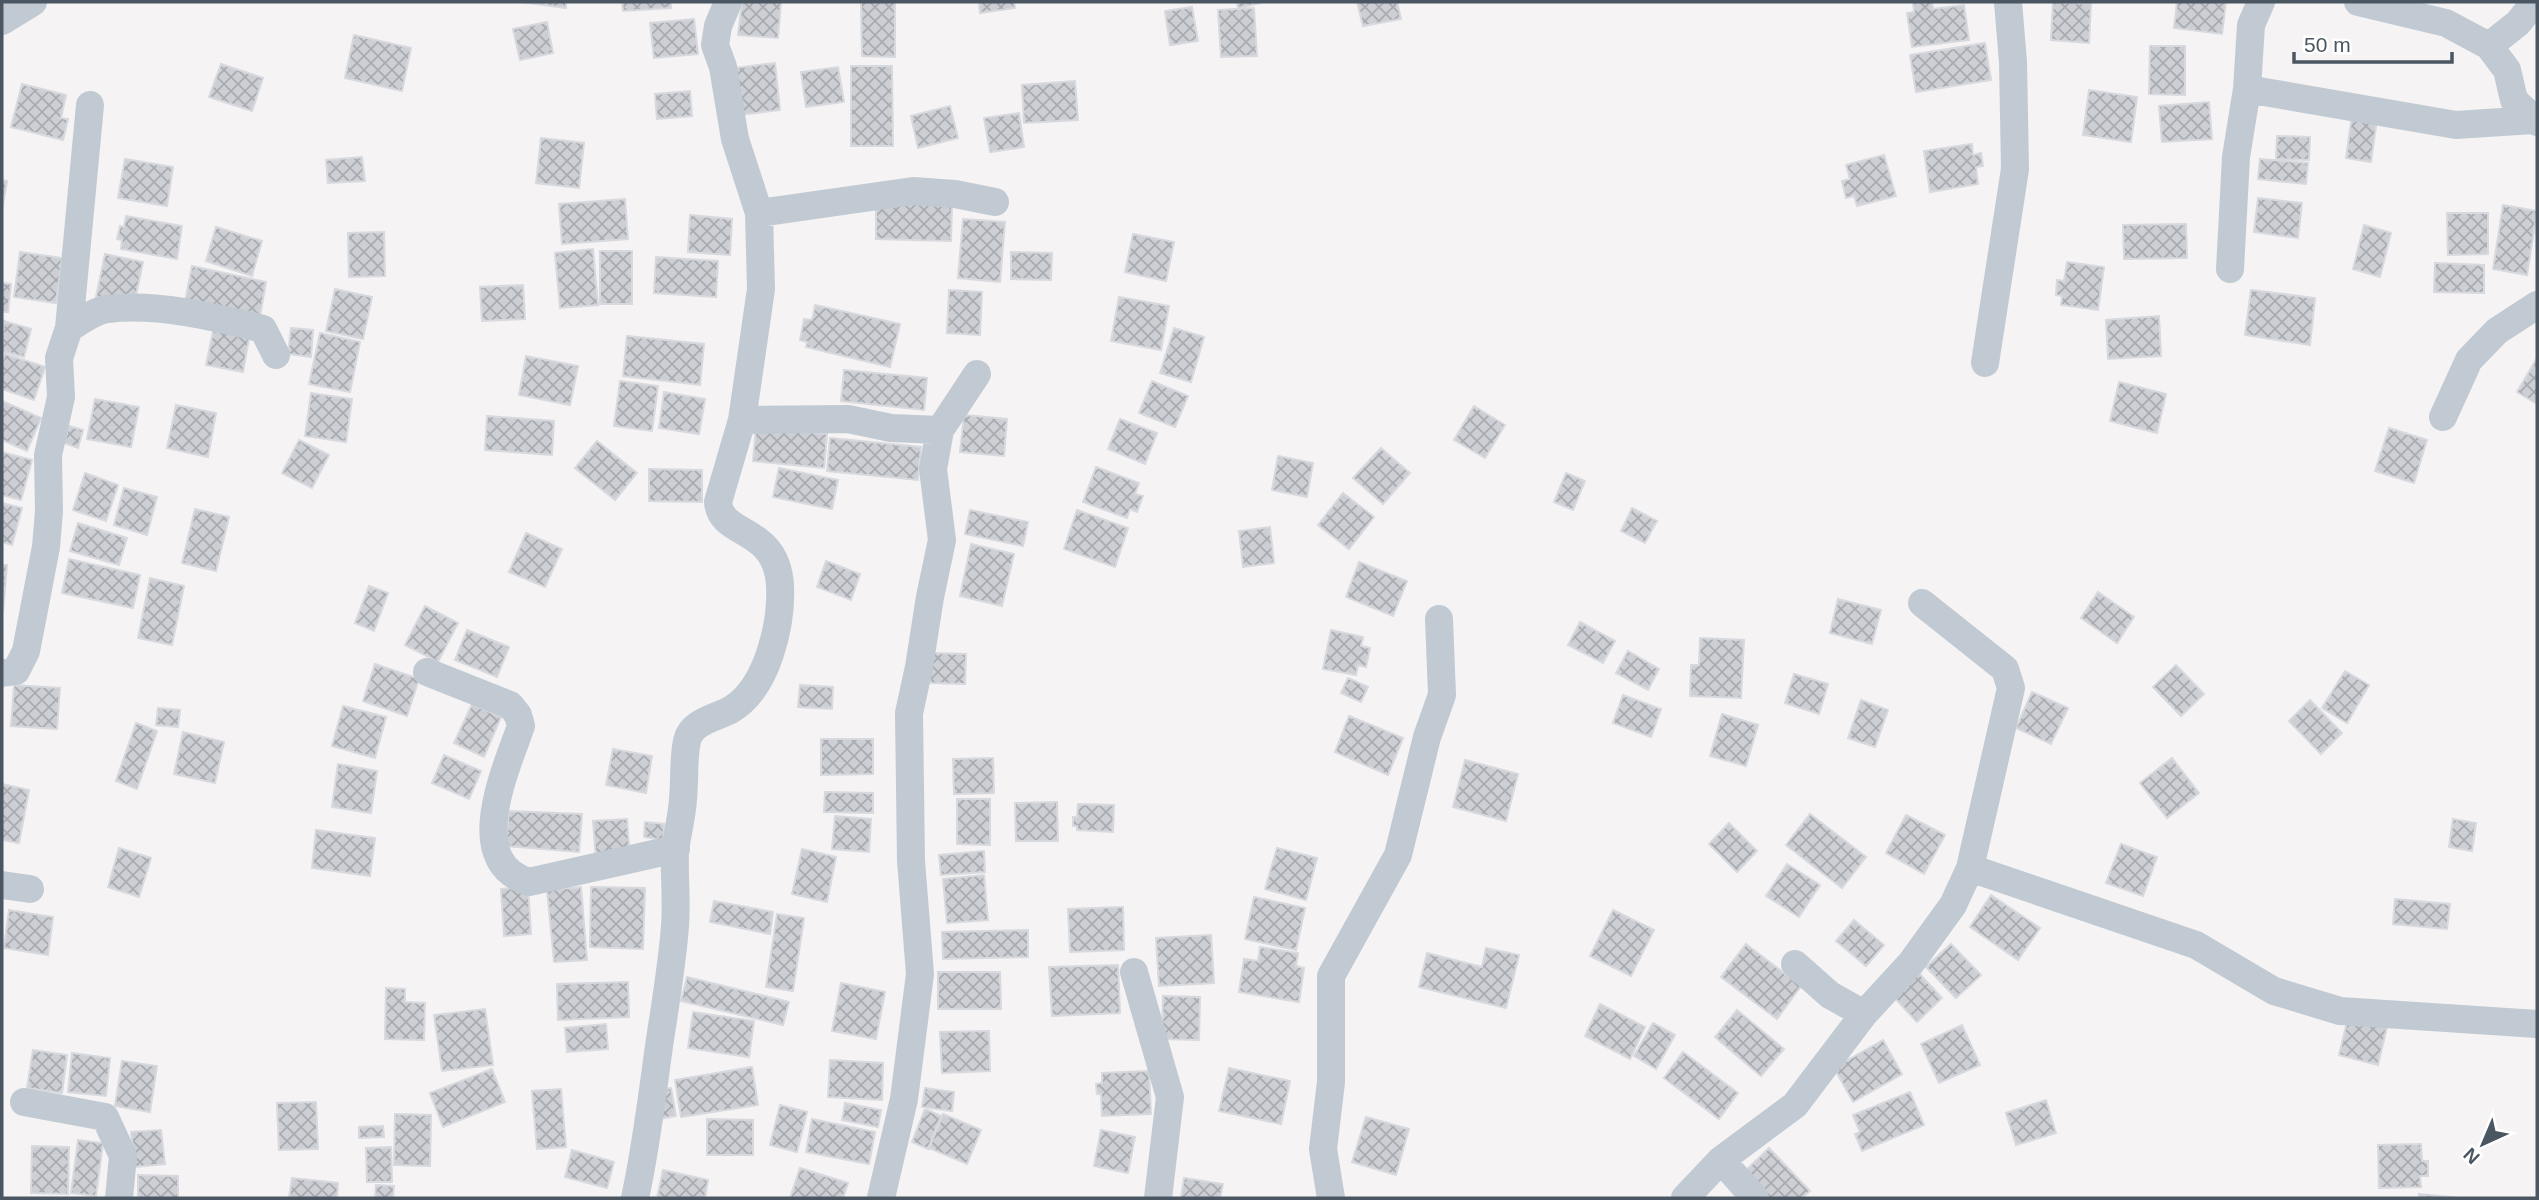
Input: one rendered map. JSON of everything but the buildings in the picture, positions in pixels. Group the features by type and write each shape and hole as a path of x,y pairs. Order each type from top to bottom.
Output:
{"street":[{"path":"2,20 33,2"},
{"path":"635,1198 645,1151 675,924 676,849 682,817 687,740 693,727 734,708 752,690 770,656 779,620 780,584 775,556 760,541 725,521 719,512 718,502 742,420 761,289 759,213 735,139 723,67 715,44 718,26 728,2"},
{"path":"1986,363 2015,169 2013,62 2008,2"},
{"path":"2231,269 2236,157 2246,89 2251,25 2261,2"},
{"path":"2358,2 2446,23 2489,46 2507,70 2514,100 2535,121"},
{"path":"2489,46 2518,23 2535,2"},
{"path":"2246,89 2456,125 2535,121"},
{"path":"2,673 16,671 26,651 46,547 49,511 48,455 61,397 59,359 69,328 90,105"},
{"path":"759,213 913,191 955,194 995,202"},
{"path":"2443,417 2469,360 2497,331 2537,305"},
{"path":"69,328 105,309 151,309 200,314 263,329 275,355"},
{"path":"881,1198 904,1100 920,974 910,819 909,713 942,540 933,469 940,430 977,374"},
{"path":"742,420 848,419 891,428 940,430"},
{"path":"1685,1198 1721,1160 1795,1105 1864,1014 1911,963 1953,905 1970,868 2011,688 2005,669 1922,603"},
{"path":"1331,1198 1323,1149 1331,1082 1331,976 1398,855 1427,737 1442,695 1439,619"},
{"path":"427,672 510,705 518,715 521,726 494,806 493,838 503,866 515,878 529,882 676,849"},
{"path":"1970,868 2196,945 2274,990 2340,1011 2537,1024"},
{"path":"2,885 30,889"},
{"path":"1795,964 1830,995 1864,1014"},
{"path":"1134,972 1170,1097 1158,1198"},
{"path":"24,1102 105,1117 123,1156 119,1198"},
{"path":"1721,1160 1755,1198"}]}
